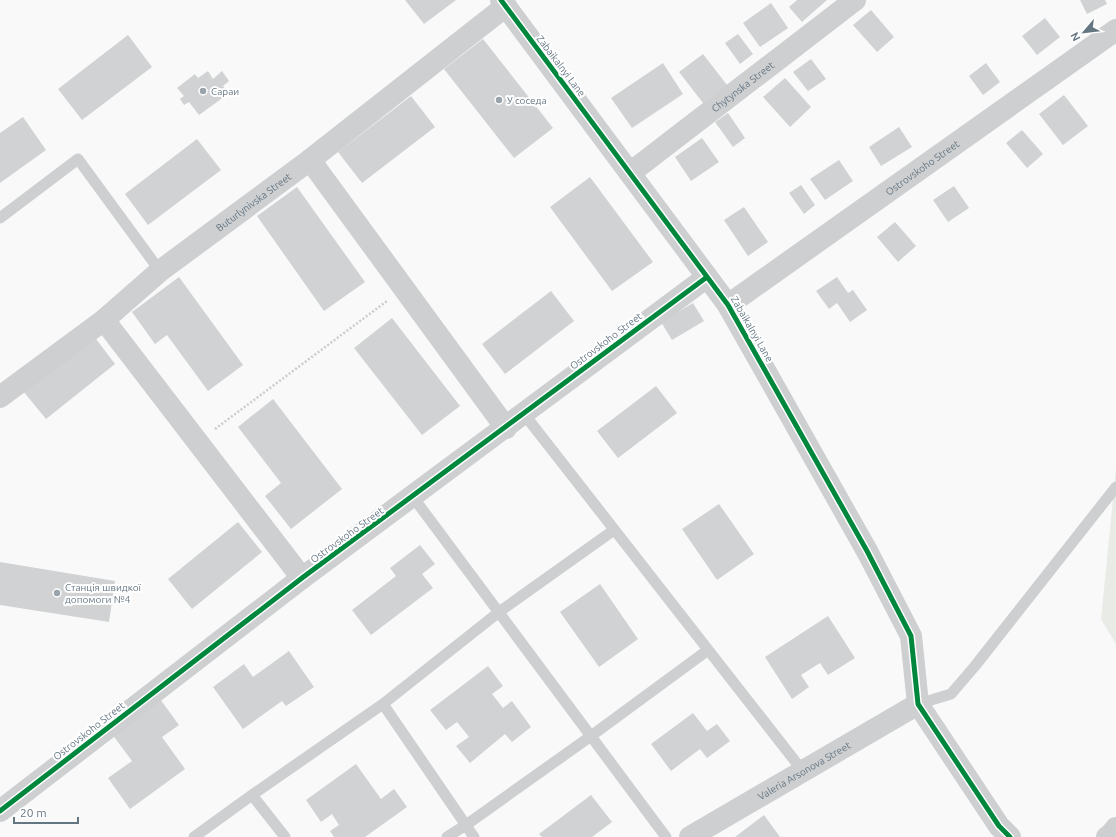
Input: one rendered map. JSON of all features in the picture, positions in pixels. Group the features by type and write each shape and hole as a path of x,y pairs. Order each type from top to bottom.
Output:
{"street":[{"name":"Chytynska Street","path":"630,173 855,0"},
{"name":"Zabaikalnyi Lane","path":"503,3 728,305 868,551 911,636 918,704"},
{"name":"Buturlynivska Street","path":"0,397 104,320 160,271 310,160 503,3"},
{"name":"Ostrovskoho Street","path":"728,305 1116,30"},
{"path":"310,160 506,428"},
{"name":"Ostrovskoho Street","path":"0,811 302,578 506,428 707,277"},
{"path":"104,320 302,578"},
{"path":"918,704 1003,833"},
{"name":"Valeria Arsonova Street","path":"690,837 802,770 918,704"},
{"path":"1107,837 1116,828"}],"lane":[{"path":"0,218 78,159 160,271"},
{"path":"524,414 802,770"},
{"path":"918,704 951,694 980,660 1116,487"},
{"path":"413,497 666,837"},
{"path":"194,837 383,704 499,612 614,530"},
{"path":"447,837 466,826 708,650"},
{"path":"383,704 474,837"},
{"path":"252,795 285,837"}],"path":[{"path":"198,442 404,288"}],"shaded area":[{"path":"1116,469 1116,644 1101,619"}],"building":[{"path":"405,0 456,0 424,24"},
{"path":"797,0 827,0 802,22 789,7"},
{"path":"1080,0 1105,0 1107,4 1087,14"},
{"path":"771,3 788,28 760,47 743,23"},
{"path":"871,10 894,37 877,52 853,25"},
{"path":"1045,18 1060,37 1037,55 1022,36"},
{"path":"738,34 753,54 740,64 725,43"},
{"path":"128,35 152,67 82,120 58,89"},
{"path":"483,39 553,128 514,158 444,69"},
{"path":"703,54 727,85 703,103 679,72"},
{"path":"811,59 826,79 808,91 793,72"},
{"path":"663,63 683,94 632,128 611,98"},
{"path":"986,63 1000,82 983,95 969,76"},
{"name":"Сараи","path":"208,71 213,79 222,71 229,81 223,86 228,94 199,115 189,102 184,105 180,99 184,96 177,88 195,74 198,78"},
{"path":"785,78 811,107 790,127 763,97"},
{"path":"1064,95 1088,126 1063,145 1039,114"},
{"path":"411,96 435,127 362,183 338,152"},
{"path":"728,113 745,138 733,147 715,122"},
{"path":"23,117 46,150 0,183 0,133"},
{"path":"899,127 912,147 881,166 869,147"},
{"path":"1022,130 1043,154 1027,168 1006,143"},
{"path":"702,138 719,162 691,181 675,157"},
{"path":"197,139 221,170 148,225 125,194"},
{"path":"839,160 853,181 825,200 810,179"},
{"path":"590,177 653,262 612,291 550,207"},
{"path":"801,185 815,205 804,214 789,193"},
{"path":"954,186 969,208 948,222 933,200"},
{"path":"297,187 365,282 324,311 257,216"},
{"path":"744,207 768,242 748,256 724,220"},
{"path":"895,222 916,246 898,262 877,237"},
{"path":"179,277 243,365 208,391 167,335 155,344 132,312"},
{"path":"837,277 848,293 853,290 867,310 850,322 837,303 829,309 816,291"},
{"path":"551,291 574,321 505,374 482,344"},
{"path":"693,303 704,321 672,340 661,322"},
{"path":"392,318 460,406 422,435 354,348"},
{"path":"93,335 115,364 46,419 23,391"},
{"path":"656,386 677,413 618,458 597,431"},
{"path":"273,399 342,489 291,529 265,496 281,483 238,427"},
{"path":"719,504 754,554 717,580 682,529"},
{"path":"238,522 262,552 192,609 168,579"},
{"path":"420,545 435,564 422,574 433,588 371,635 352,610 396,576 390,568"},
{"name":"Станція швидкої допомоги №4","path":"0,562 115,581 109,622 0,605"},
{"path":"600,584 638,639 599,667 560,612"},
{"path":"828,616 855,658 828,675 820,663 801,675 809,687 792,699 765,657"},
{"path":"289,651 314,687 286,706 282,701 243,729 213,687 244,664 253,677"},
{"path":"488,666 503,686 492,694 503,708 512,701 531,727 512,742 505,734 470,763 456,746 469,737 457,722 446,730 430,710"},
{"path":"160,699 179,725 162,737 185,769 130,809 108,778 132,761 112,734"},
{"path":"693,713 707,731 717,724 730,741 707,758 700,749 671,771 651,744"},
{"path":"356,764 381,799 394,789 407,807 365,837 334,837 330,831 339,825 332,814 321,822 306,800"},
{"path":"591,795 612,822 592,837 542,837 539,834"},
{"path":"764,815 780,837 735,837"}],"cycle path":[{"path":"501,0 728,305 867,551 911,636 918,704 999,826 1010,837"},
{"path":"0,811 302,578 707,277"}],"place":[{"name":"Сараи","path":"203,91"},
{"name":"У соседа","path":"499,100"},
{"name":"Станція швидкої допомоги №4","path":"57,593"}]}
